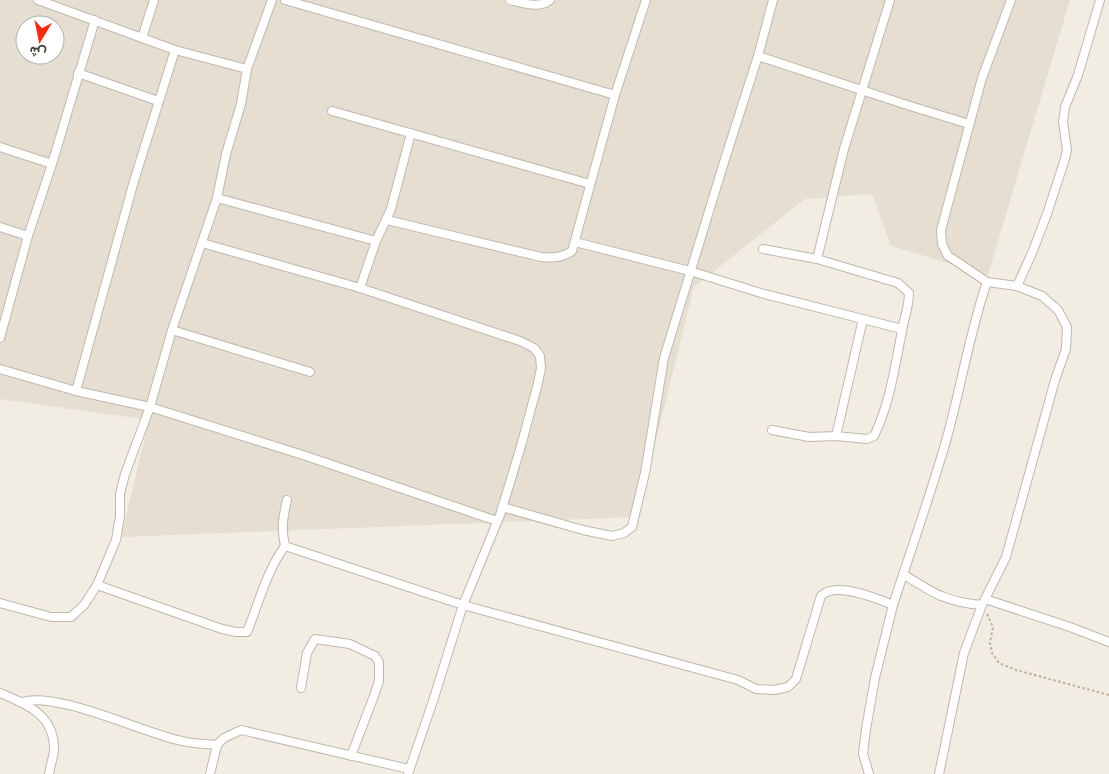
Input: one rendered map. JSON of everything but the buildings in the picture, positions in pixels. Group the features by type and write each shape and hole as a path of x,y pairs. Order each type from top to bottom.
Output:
{"street":[{"path":"38,0 175,50 247,69"},
{"path":"142,38 154,0"},
{"path":"0,603 51,617 71,617 84,605 97,585 116,540 120,516 120,494 125,474 150,407 172,330 217,198 226,154 241,104 247,69 272,0"},
{"path":"285,0 615,95"},
{"path":"510,0 526,4 546,4 550,0"},
{"path":"387,220 540,257 554,258 564,256 572,251 615,95 646,0"},
{"path":"502,507 583,530 612,536 624,533 632,527 645,473 664,358 758,56 773,0"},
{"path":"817,259 844,149 890,0"},
{"path":"939,774 964,654 984,602 1006,557 1055,380 1066,349 1067,327 1058,310 1042,296 1017,286 987,282 948,256 942,244 941,230 969,124 982,78 1010,0"},
{"path":"1017,286 1032,254 1064,162 1067,150 1063,122 1064,107 1078,75 1100,0"},
{"path":"0,338 28,236 52,164 95,20"},
{"path":"76,392 158,101 175,50"},
{"path":"758,56 969,124"},
{"path":"78,73 158,101"},
{"path":"332,111 590,184"},
{"path":"360,288 376,241 387,220 411,133"},
{"path":"0,147 52,164"},
{"path":"217,198 376,241"},
{"path":"0,227 28,236"},
{"path":"575,242 690,271 762,293 902,329"},
{"path":"202,244 360,288 520,341 534,348 540,356 541,368 521,446 502,507 463,605 409,772 241,730 224,738 217,745 210,774"},
{"path":"763,249 817,259 898,283 909,293 909,305 902,329 891,387 874,436 867,439 836,436 809,437 772,430"},
{"path":"868,774 863,754 875,678 893,605 929,498 946,439 964,364 987,282"},
{"path":"836,436 863,318"},
{"path":"172,330 310,372"},
{"path":"0,369 76,392 150,407 306,456 497,521"},
{"path":"285,546 282,525 288,500"},
{"path":"285,546 463,605 738,680 756,689 774,690 788,687 796,679 821,596 826,591 837,589 872,597 893,605"},
{"path":"97,585 222,629 247,632 264,584 278,555 285,546"},
{"path":"903,574 942,598 962,604 984,602 1070,627 1109,642"},
{"path":"301,688 307,653 315,639 350,644 375,656 379,662 379,681 351,756"},
{"path":"0,693 22,702 40,713 50,729 54,751 49,774"},
{"path":"22,702 37,700 62,703 182,742 217,745"}],"path":[{"path":"984,602 993,627 990,642 992,653 998,663 1016,670 1109,695"}],"shaded area":[{"path":"0,0 1070,0 988,275 891,246 872,194 805,199 694,287 637,517 121,537 149,420 0,399"}]}
